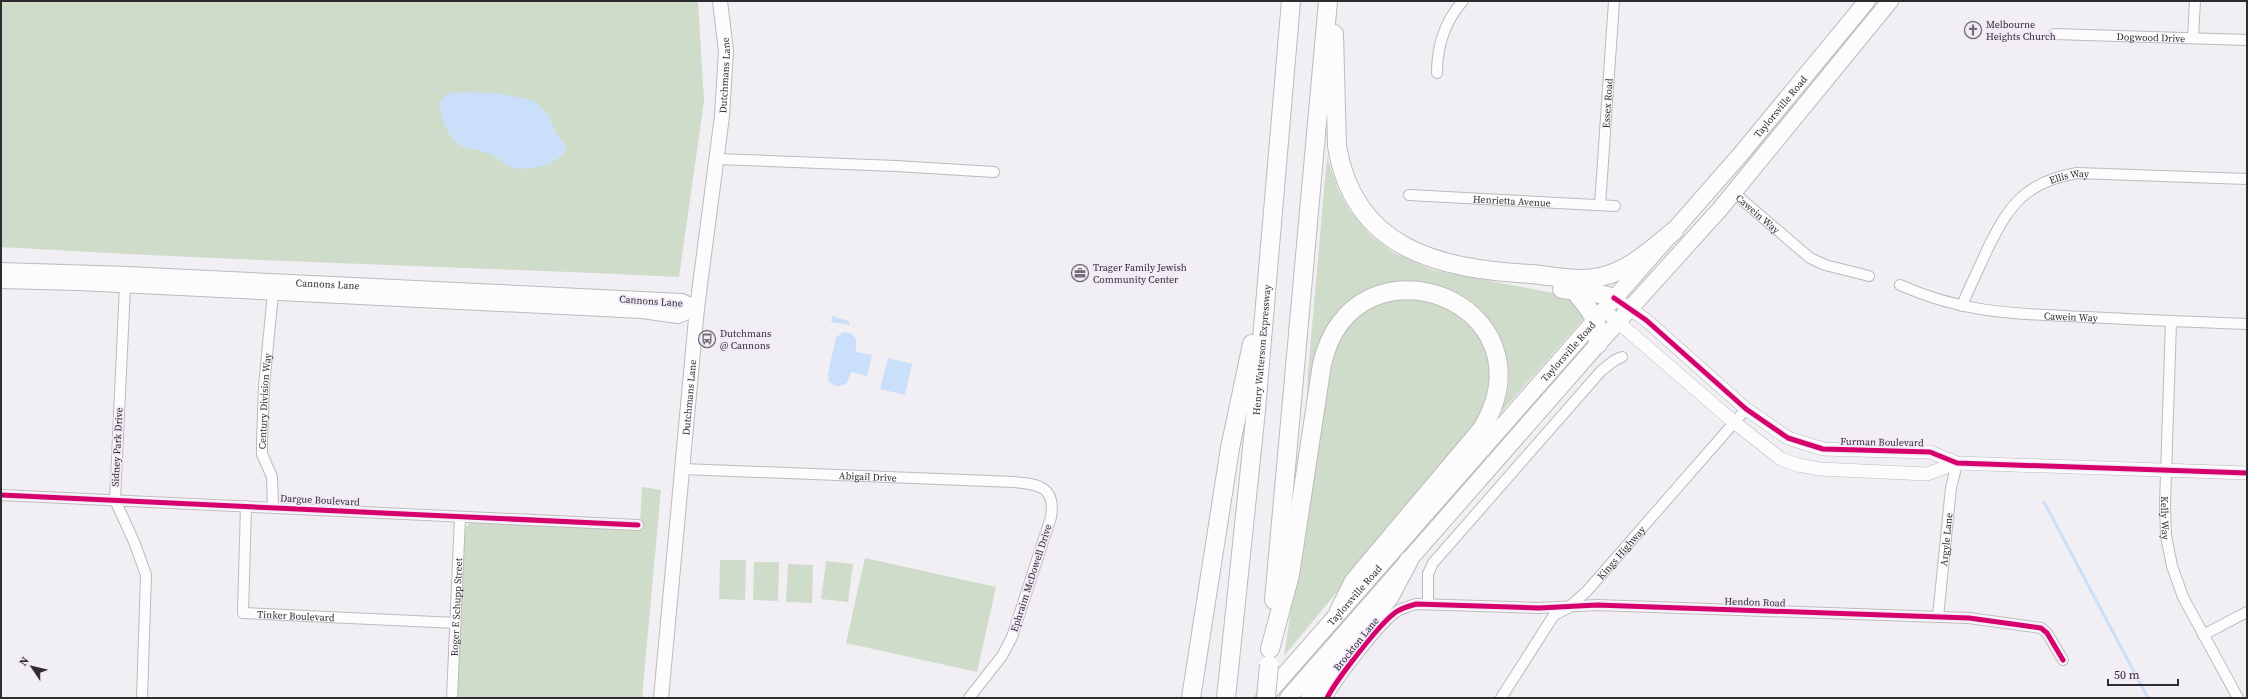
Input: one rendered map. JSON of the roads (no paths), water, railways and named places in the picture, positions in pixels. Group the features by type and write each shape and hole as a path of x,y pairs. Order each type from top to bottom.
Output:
{"highway":[{"name":"Henry Watterson Expressway","path":"1226,698 1269,260 1291,1"},
{"path":"1265,698 1270,657 1328,1"},
{"path":"1333,1 1336,146 1339,163 1347,184 1360,208 1379,230 1413,252 1446,263 1504,273 1575,279 1601,277 1619,271 1642,258 1674,231"},
{"path":"1191,698 1230,448 1269,260"},
{"path":"1504,273 1541,285 1596,293 1604,310 1599,330 1598,344"},
{"path":"1270,657 1290,575 1322,364 1328,345 1339,326 1347,316 1374,298 1393,291 1412,289 1438,295 1465,309 1483,328 1493,346 1498,362 1499,379 1497,396 1492,411 1482,429 1354,581 1339,611"},
{"path":"1575,291 1590,308 1604,310"},
{"path":"1310,698 1328,672 1390,596 1409,560"}],"main road":[{"name":"Dutchmans Lane","path":"661,698 697,308 718,159 726,73 726,51 720,1"},
{"name":"Taylorsville Road","path":"1265,698 1339,611 1674,231 1867,1"},
{"name":"Taylorsville Road","path":"1288,698 1598,344 1720,209 1890,1"},
{"name":"Cannons Lane","path":"1,270 126,280 274,287 642,311 678,316 697,308"},
{"name":"Cannons Lane","path":"1,281 126,280"}],"street":[{"path":"1437,73 1439,50 1446,28 1463,1"},
{"name":"Essex Road","path":"1600,205 1614,1"},
{"path":"2193,38 2194,1"},
{"name":"Dogwood Drive","path":"2054,34 2247,40"},
{"path":"718,159 896,166 994,172"},
{"name":"Ellis Way","path":"1962,306 2009,209 2022,195 2044,181 2077,173 2247,179"},
{"name":"Cawein Way","path":"1733,192 1810,258 1825,265 1869,276"},
{"name":"Henrietta Avenue","path":"1409,195 1615,206"},
{"name":"Sidney Park Drive","path":"126,280 115,500 135,544 146,575 142,698"},
{"name":"Cawein Way","path":"1900,285 1946,303 2006,314 2247,324"},
{"name":"Century Division Way","path":"272,507 272,477 262,454 262,440 264,386 274,287"},
{"name":"Furman Boulevard","path":"1604,310 1630,309 1646,320 1746,408 1777,432 1811,446 1839,450 1930,452 1957,463 2247,473"},
{"name":"Furman Boulevard","path":"1604,310 1617,323 1735,423 1781,459 1798,465 1839,471 1927,474 1957,463"},
{"name":"Kelly Way","path":"2171,322 2166,471 2166,536 2172,566 2183,596 2238,698"},
{"path":"1428,604 1428,574 1433,563 1601,371 1615,360 1622,357"},
{"name":"Kings Highway","path":"1501,698 1554,615 1568,608 1587,591 1735,423 1746,408"},
{"name":"Argyle Lane","path":"1938,616 1950,488 1957,463"},
{"name":"Abigail Drive","path":"683,469 1014,482 1036,484 1048,493"},
{"name":"Ephraim McDowell Drive","path":"969,698 1002,656 1012,637 1050,517 1052,507 1048,493"},
{"name":"Dargue Boulevard","path":"1,495 638,525"},
{"name":"Tinker Boulevard","path":"246,506 243,613 456,623"},
{"name":"Roger E Schupp Street","path":"452,698 460,517"},
{"name":"Brockton Lane","path":"1327,698 1341,677 1388,618 1404,608 1416,604 1428,604"},
{"name":"Hendon Road","path":"1428,604 1568,608 1597,605 1969,618 2041,628 2047,633 2063,660"},
{"path":"2204,635 2247,612"}],"water":[{"path":"454,92 498,93 535,101 547,113 559,138 565,144 566,151 554,161 547,164 539,167 523,169 514,168 507,165 494,155 484,151 461,146 447,131 440,107 440,102 445,95"},
{"path":"832,316 849,321 850,325 831,322"},
{"path":"844,332 852,334 856,339 856,352 872,355 867,376 851,372 847,383 838,387 829,382 828,374 836,337"},
{"path":"888,358 912,364 905,395 880,389"}],"waterway":[{"path":"2044,502 2148,698"}],"place":[{"name":"Melbourne Heights Church","path":"1973,30"},
{"name":"Trager Family Jewish Community Center","path":"1080,273"},
{"name":"Dutchmans @ Cannons","path":"707,339"}]}
